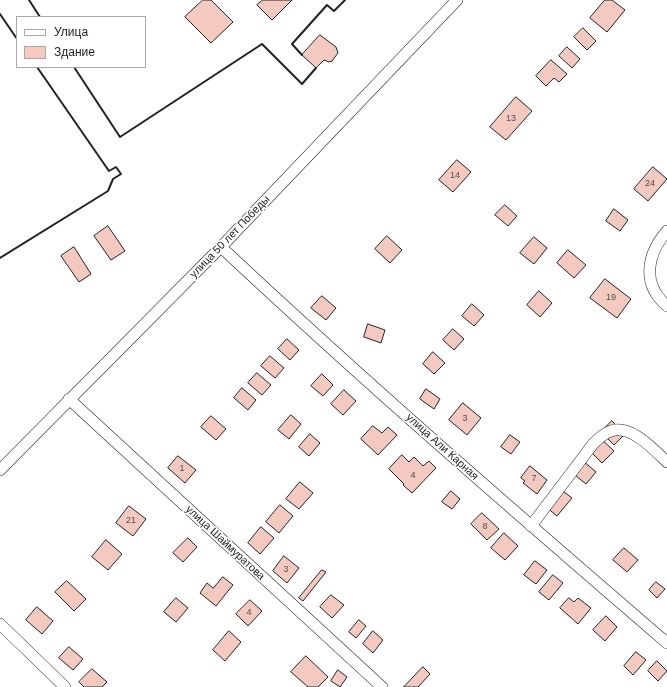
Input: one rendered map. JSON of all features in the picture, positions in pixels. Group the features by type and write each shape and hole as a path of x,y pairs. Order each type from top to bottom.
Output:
{"street":[{"name":"улица 50 лет Победы","path":"0,470 221,247 457,0"},
{"path":"666,233 653,252 648,271 652,287 662,302 667,306"},
{"name":"улица Али Карная","path":"221,247 268,291 531,526 667,643"},
{"name":"улица Шаймуратова","path":"69,399 382,687"},
{"path":"531,526 593,444 612,430 621,430 633,433 667,462"},
{"path":"0,624 65,687"}],"building":[{"path":"203,0 211,0 233,22 211,43 185,17"},
{"path":"263,0 292,0 272,20 257,5"},
{"path":"605,0 612,0 625,10 607,32 590,18"},
{"path":"583,28 596,41 587,50 574,37"},
{"path":"320,35 336,47 338,53 332,61 329,62 324,60 316,68 302,55"},
{"path":"567,47 580,59 572,68 559,56"},
{"path":"551,60 567,74 559,82 554,78 546,86 536,76"},
{"path":"516,97 532,111 506,140 490,127"},
{"path":"457,160 471,172 453,192 439,180"},
{"path":"653,167 667,179 648,201 634,189"},
{"path":"505,205 517,216 508,226 495,215"},
{"path":"614,209 628,220 620,231 606,221"},
{"path":"108,226 125,251 111,260 94,236"},
{"path":"387,236 402,250 390,263 375,249"},
{"path":"534,237 547,248 534,264 520,253"},
{"path":"74,247 91,274 79,282 61,256"},
{"path":"568,250 586,265 574,278 557,263"},
{"path":"605,279 631,299 617,318 590,298"},
{"path":"539,291 552,303 540,317 527,305"},
{"path":"322,296 336,308 326,320 311,308"},
{"path":"472,304 484,315 474,326 462,316"},
{"path":"368,324 385,330 381,343 364,337"},
{"path":"453,329 464,339 454,350 443,340"},
{"path":"287,339 299,350 290,360 278,349"},
{"path":"433,352 445,363 434,374 423,364"},
{"path":"270,356 284,368 275,378 261,366"},
{"path":"257,373 271,385 262,395 248,383"},
{"path":"322,374 333,385 323,396 311,386"},
{"path":"242,388 256,400 248,410 234,398"},
{"path":"426,389 440,399 434,409 420,399"},
{"path":"344,390 356,401 343,415 331,404"},
{"path":"463,403 481,418 467,435 449,420"},
{"path":"291,415 301,424 289,439 278,430"},
{"path":"211,416 226,429 216,440 201,427"},
{"path":"612,421 625,434 614,445 601,432"},
{"path":"373,426 382,433 388,427 397,435 378,455 361,439"},
{"path":"310,434 320,443 309,456 299,447"},
{"path":"510,435 520,442 511,454 501,447"},
{"path":"598,436 614,451 602,463 587,448"},
{"path":"402,455 409,462 414,457 423,466 429,461 436,468 412,493 389,469"},
{"path":"178,456 196,470 185,483 168,468"},
{"path":"581,459 596,472 586,484 570,471"},
{"path":"530,466 547,480 537,494 523,483 525,481 521,478"},
{"path":"300,482 313,493 299,509 286,499"},
{"path":"559,488 572,498 557,516 545,506"},
{"path":"451,491 460,499 452,509 442,502"},
{"path":"280,505 293,516 279,533 266,522"},
{"path":"129,506 146,519 133,536 116,523"},
{"path":"482,513 499,529 487,540 471,524"},
{"path":"261,527 274,538 260,554 248,543"},
{"path":"504,533 518,546 505,560 491,548"},
{"path":"188,538 197,547 183,562 173,553"},
{"path":"106,540 122,554 108,570 92,557"},
{"path":"624,548 638,560 627,572 613,560"},
{"path":"284,556 299,568 287,583 273,571"},
{"path":"535,561 547,570 536,584 524,575"},
{"path":"322,570 326,572 303,601 299,598"},
{"path":"553,575 563,583 549,600 539,592"},
{"path":"223,577 233,585 216,606 200,593 207,583 213,588"},
{"path":"67,581 86,599 74,611 55,592"},
{"path":"656,582 665,589 657,598 649,590"},
{"path":"331,595 344,605 332,618 320,607"},
{"path":"176,598 188,608 176,622 164,612"},
{"path":"569,598 574,602 578,598 591,608 578,624 560,608"},
{"path":"250,600 262,611 248,626 236,614"},
{"path":"37,607 53,621 42,634 26,620"},
{"path":"606,616 617,627 605,641 593,630"},
{"path":"359,620 366,626 356,638 349,632"},
{"path":"229,631 241,642 225,661 213,650"},
{"path":"373,631 383,640 373,653 363,644"},
{"path":"69,647 83,659 73,670 59,658"},
{"path":"636,652 646,660 633,675 624,666"},
{"path":"306,656 328,677 318,687 308,687 291,672"},
{"path":"657,661 667,671 658,681 648,671"},
{"path":"423,667 430,674 418,687 404,687"},
{"path":"92,669 107,682 102,687 84,687 79,682"},
{"path":"338,670 347,677 340,687 331,681"}],"wall":[{"path":"29,0 39,16"},
{"path":"302,55 292,44 327,5 334,11 345,0"},
{"path":"0,14 16,38"},
{"path":"75,68 120,137 262,44 302,84 316,68"},
{"path":"0,258 108,191 113,179 121,174 116,167 109,171 38,68"}]}
